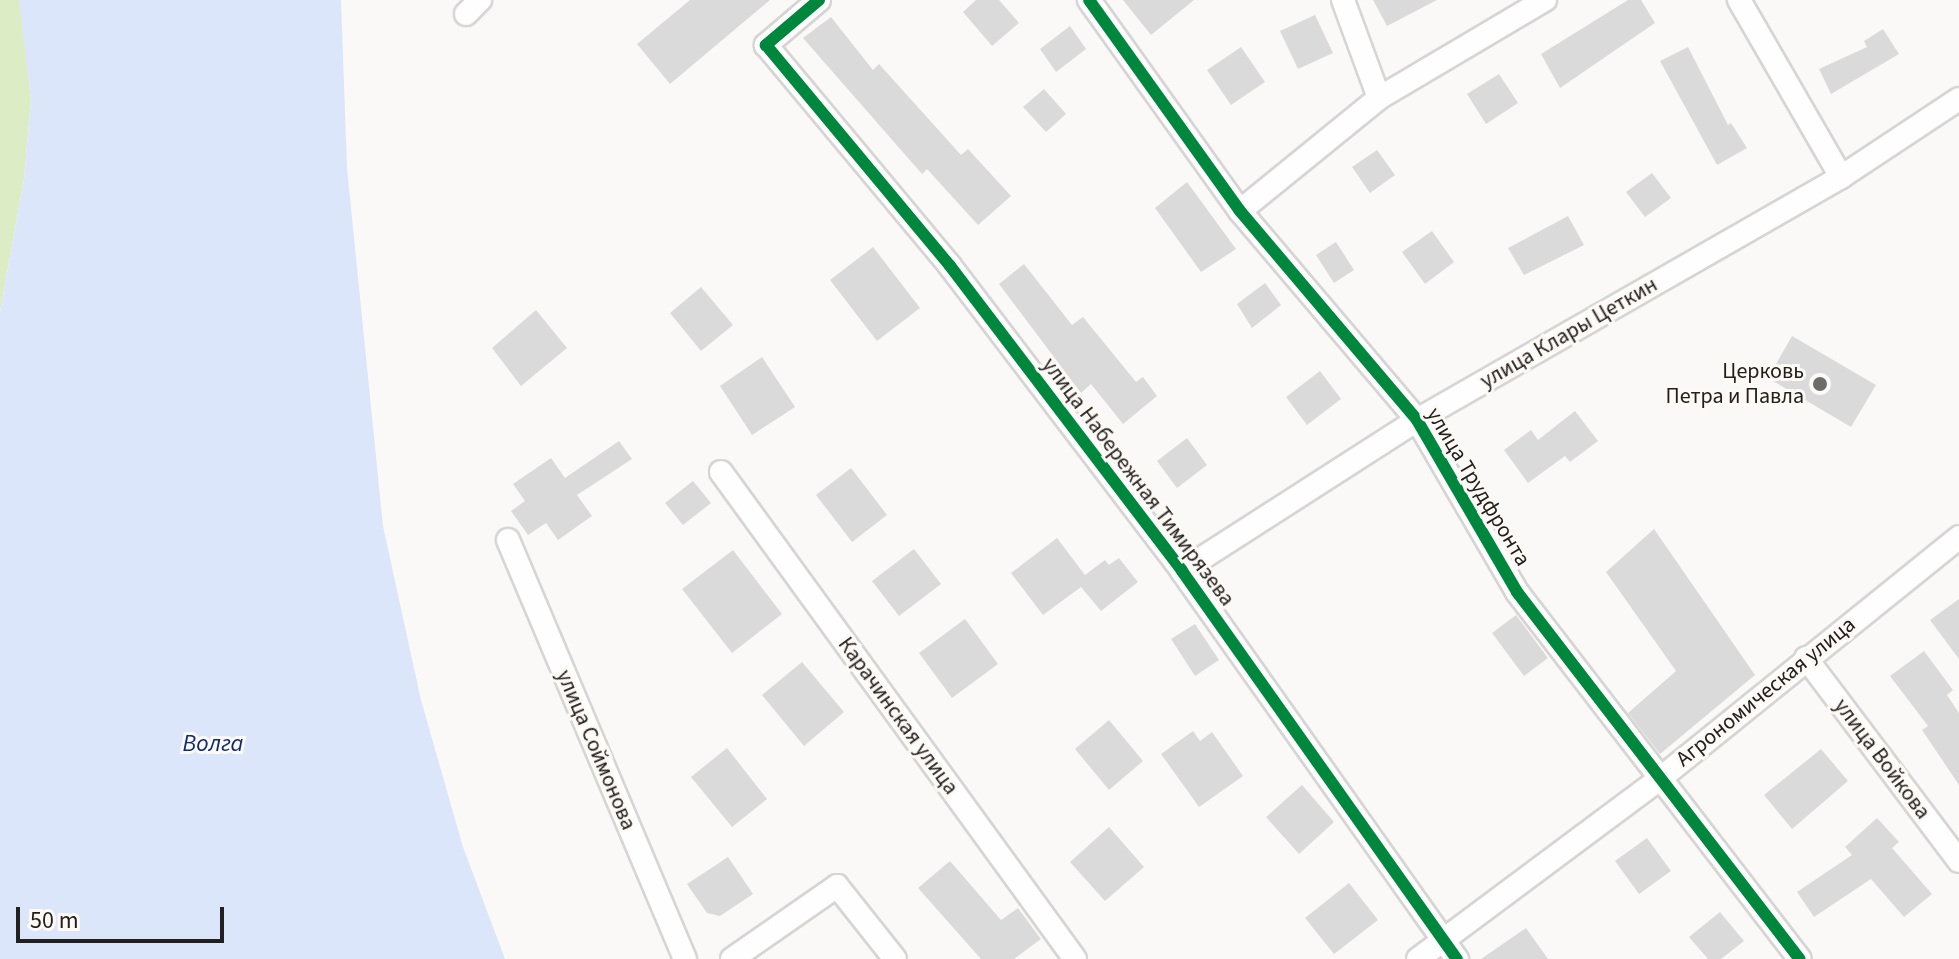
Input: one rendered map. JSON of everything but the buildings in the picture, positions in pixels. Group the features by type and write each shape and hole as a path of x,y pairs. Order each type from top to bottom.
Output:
{"street":[{"name":"улица Набережная Тимирязева","path":"819,0 766,45 950,266 1182,571 1457,959"},
{"name":"улица Трудфронта","path":"1089,0 1240,211 1417,420 1517,592 1800,959"},
{"path":"1343,0 1379,98"},
{"path":"1240,211 1379,98 1545,0"},
{"path":"1739,0 1841,177"},
{"name":"улица Клары Цеткин","path":"1182,571 1417,420 1841,177 1959,99"},
{"name":"Карачинская улица","path":"721,472 1075,959"},
{"name":"Агрономическая улица","path":"1418,959 1662,777 1959,537"},
{"name":"улица Соймонова","path":"508,540 685,959"},
{"name":"улица Войкова","path":"1806,658 1959,861"},
{"path":"732,959 837,886 895,959"}],"green space":[{"path":"0,0 19,0 21,6 31,100 24,179 0,312"}],"water":[{"name":"Волга","path":"19,0 341,0 347,168 383,526 421,700 463,847 505,959 0,959 0,312 24,179 31,100"}],"cycle path":[{"path":"819,0 766,45 950,266 1182,571 1457,959"},
{"path":"1089,0 1240,211 1417,420 1517,592 1800,959"}],"place":[{"name":"Церковь Петра и Павла","path":"1820,384"}]}
